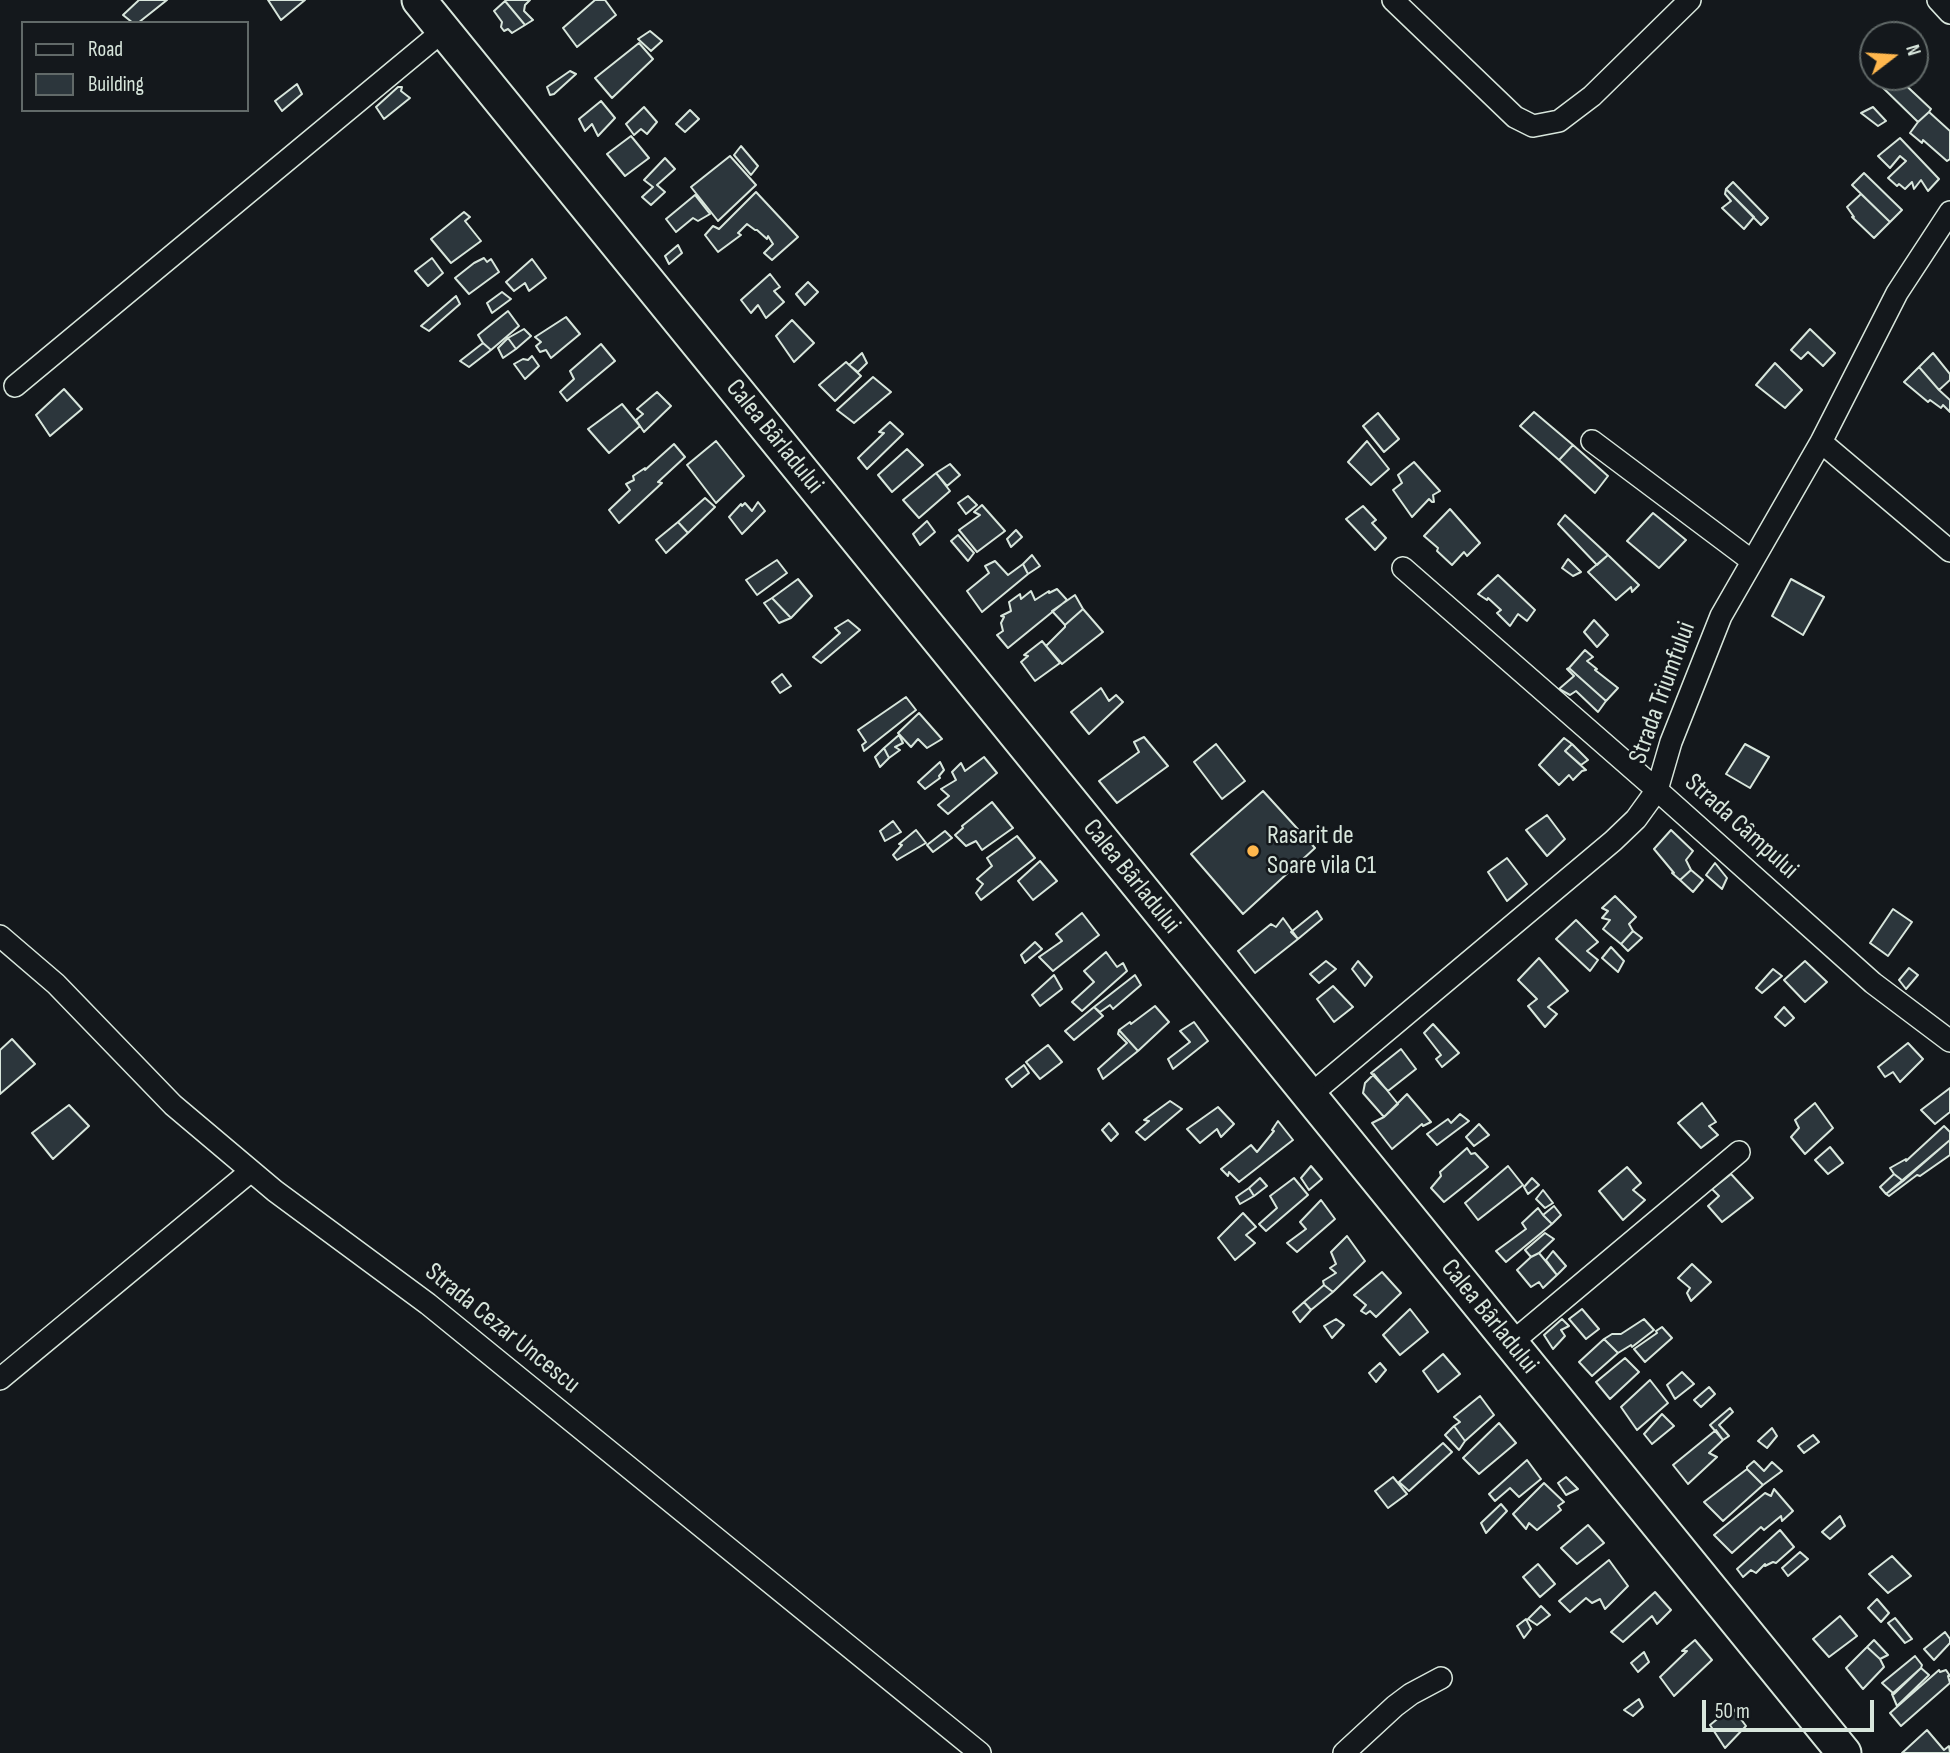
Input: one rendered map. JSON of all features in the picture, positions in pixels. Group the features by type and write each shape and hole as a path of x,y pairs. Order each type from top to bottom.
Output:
{"main road":[{"name":"Calea Bârladului","path":"419,0 1844,1753"}],"street":[{"path":"1392,0 1515,117 1533,126 1559,121 1591,96 1690,0"},
{"path":"1938,0 1950,13"},
{"path":"15,386 444,30"},
{"name":"Strada Triumfului","path":"1309,1096 1636,819 1657,790 1671,742 1721,616 1821,442 1897,293 1950,212"},
{"path":"1592,441 1752,561"},
{"path":"1821,442 1950,551"},
{"name":"Strada Câmpului","path":"1403,568 1874,983 1950,1041"},
{"name":"Strada Cezar Uncescu","path":"0,936 56,984 173,1105 251,1171 428,1304 980,1753"},
{"path":"1510,1344 1739,1152"},
{"path":"0,1379 251,1171"},
{"path":"1344,1753 1395,1706 1441,1678"}],"building":[{"path":"139,0 167,0 141,21 130,21 123,15"},
{"path":"268,0 305,0 281,20"},
{"path":"530,0 524,11 533,20 525,25 505,1"},
{"path":"595,0 605,0 616,15 577,47 563,28"},
{"path":"505,1 525,25 512,33 508,29 504,31 502,22 494,11"},
{"path":"650,31 662,41 651,51 638,39"},
{"path":"639,43 653,59 612,98 595,78"},
{"path":"570,71 576,74 550,95 547,87"},
{"path":"297,84 302,94 282,111 275,101"},
{"path":"398,87 402,87 401,91 410,98 384,119 376,107"},
{"path":"1886,91 1912,91 1931,109 1918,122"},
{"path":"601,101 615,118 598,136 592,124 585,131 579,119"},
{"path":"644,107 657,122 647,134 641,129 634,135 626,124"},
{"path":"1873,107 1886,121 1878,126 1861,113"},
{"path":"690,110 699,119 685,132 676,124"},
{"path":"1929,112 1950,131 1950,159 1947,161 1923,140 1922,143 1910,133"},
{"path":"631,136 649,158 625,176 607,154"},
{"path":"1900,138 1939,179 1928,191 1921,180 1914,189 1912,182 1905,189 1888,178 1906,161 1900,156 1890,168 1878,156"},
{"path":"741,146 758,166 751,175 734,155"},
{"path":"730,156 756,185 718,221 691,187"},
{"path":"665,158 675,169 657,185 665,192 651,205 642,197 653,187 644,180"},
{"path":"1864,173 1902,210 1890,222 1852,185"},
{"path":"1733,182 1768,218 1761,225 1726,189"},
{"path":"1726,189 1754,217 1744,229 1722,208 1731,201 1725,194"},
{"path":"756,192 798,237 772,260 764,253 773,244 768,236 767,239 747,224 738,233 741,235 718,252 705,235 713,226 719,229"},
{"path":"1861,194 1890,222 1874,238 1852,217 1847,207"},
{"path":"695,195 710,214 698,221 693,218 676,232 666,219"},
{"path":"464,212 470,217 465,221 481,241 451,263 431,239"},
{"path":"678,245 682,253 669,264 665,256"},
{"path":"432,258 443,273 428,286 415,271"},
{"path":"484,258 487,262 491,259 499,272 469,294 455,278"},
{"path":"532,259 546,278 529,291 525,283 514,291 506,282"},
{"path":"770,274 780,287 774,291 784,302 766,318 758,305 751,313 741,300"},
{"path":"808,282 818,292 805,305 796,294"},
{"path":"502,292 511,299 492,313 487,303"},
{"path":"456,296 460,304 429,331 421,326"},
{"path":"508,311 519,326 491,350 478,335"},
{"path":"566,317 580,334 551,358 546,350 540,352 536,346 541,342 535,337"},
{"path":"792,320 814,343 794,362 776,336"},
{"path":"524,329 531,336 516,349 508,338"},
{"path":"1810,329 1835,353 1823,366 1808,352 1801,359 1791,350"},
{"path":"508,338 516,349 503,358 498,348"},
{"path":"483,343 491,350 469,367 460,361"},
{"path":"601,344 615,361 567,401 560,392 574,379 570,371"},
{"path":"862,353 867,363 858,372 849,365"},
{"path":"1933,353 1950,374 1950,380 1939,390 1919,367"},
{"path":"532,356 539,366 525,379 514,364"},
{"path":"846,362 861,376 835,401 819,385"},
{"path":"1775,363 1802,390 1785,408 1756,385"},
{"path":"1919,367 1950,400 1950,412 1943,405 1941,408 1930,400 1928,402 1904,382"},
{"path":"873,377 891,392 854,423 837,410"},
{"path":"64,389 82,409 50,436 36,415"},
{"path":"657,392 671,406 644,432 636,420 643,414 637,409"},
{"path":"622,404 640,426 609,453 588,429"},
{"path":"1534,412 1573,445 1559,460 1520,426"},
{"path":"1378,413 1399,439 1384,452 1363,426"},
{"path":"890,422 903,434 867,469 858,458 884,433 879,432"},
{"path":"716,441 744,476 716,503 687,465"},
{"path":"1367,441 1389,469 1371,485 1348,462"},
{"path":"674,444 685,457 658,482 662,483 619,523 609,510 630,490 626,484"},
{"path":"1573,445 1608,476 1595,493 1559,460"},
{"path":"907,449 923,465 892,492 878,475"},
{"path":"1414,462 1440,491 1433,495 1434,502 1429,499 1412,517 1393,490 1402,483 1398,475"},
{"path":"950,464 960,475 947,486 936,473"},
{"path":"936,473 950,491 919,518 903,500"},
{"path":"968,496 977,505 966,514 958,503"},
{"path":"705,498 715,507 688,533 678,522"},
{"path":"758,502 765,511 742,534 729,517 741,504 742,506 745,503 752,511"},
{"path":"982,505 1005,531 977,552 959,530 980,515 974,512"},
{"path":"1363,506 1376,520 1372,523 1386,538 1375,550 1346,519"},
{"path":"1450,509 1480,543 1467,556 1464,552 1452,565 1424,536"},
{"path":"1653,513 1686,540 1659,568 1627,541"},
{"path":"1565,515 1608,555 1597,565 1558,524"},
{"path":"927,521 935,532 920,545 913,534"},
{"path":"678,522 688,533 666,553 656,540"},
{"path":"1016,530 1022,537 1011,547 1007,539"},
{"path":"958,535 974,553 968,561 951,541"},
{"path":"1032,555 1040,566 1028,574 1023,564"},
{"path":"1608,555 1639,585 1632,592 1631,587 1616,600 1588,572"},
{"path":"1568,559 1581,572 1573,576 1562,568"},
{"path":"777,560 787,573 757,595 746,580"},
{"path":"995,561 1008,575 1023,564 1028,574 982,612 967,591 989,573 985,566"},
{"path":"1498,575 1535,610 1527,621 1518,614 1510,626 1497,613 1501,610 1488,598 1487,600 1478,594"},
{"path":"798,579 812,596 791,618 772,598"},
{"path":"1791,579 1824,597 1803,635 1772,616"},
{"path":"1057,589 1067,600 1008,648 997,635 1003,631 1001,623 1004,617 1001,616 1011,611 1009,602 1020,594 1021,599 1031,591 1035,600"},
{"path":"1075,595 1083,609 1065,625 1052,611"},
{"path":"772,598 791,618 779,623 764,603"},
{"path":"1083,609 1103,632 1062,664 1046,646"},
{"path":"848,620 860,630 821,663 813,657 840,633 835,628"},
{"path":"1594,620 1608,635 1597,647 1584,632"},
{"path":"1042,641 1060,663 1035,681 1021,662 1028,656 1024,655"},
{"path":"1585,650 1593,657 1587,661 1618,688 1606,701 1569,668"},
{"path":"1567,669 1606,701 1598,712 1576,691 1570,695 1559,689 1574,676"},
{"path":"782,674 791,686 780,693 772,682"},
{"path":"1101,688 1109,701 1116,695 1123,702 1089,734 1071,712"},
{"path":"906,697 916,710 864,751 862,745 866,742 858,730"},
{"path":"919,713 942,739 927,748 918,739 911,747 898,733"},
{"path":"899,735 903,743 895,747 900,750 889,758 884,748"},
{"path":"1144,737 1168,766 1117,803 1099,781 1139,752 1134,742"},
{"path":"1564,738 1572,744 1565,751 1586,770 1573,780 1569,775 1559,785 1539,765"},
{"path":"1216,744 1245,781 1222,799 1194,762"},
{"path":"1572,744 1588,760 1581,765 1565,751"},
{"path":"1745,744 1769,757 1750,788 1726,774"},
{"path":"884,748 889,758 880,767 875,757"},
{"path":"984,757 997,773 948,814 938,805 949,796 941,789 956,780 952,772 961,763 965,771"},
{"path":"940,762 944,770 940,778 925,789 918,782"},
{"name":"Rasarit de Soare vila C1","path":"1263,791 1315,848 1243,914 1191,854"},
{"path":"992,802 1013,828 982,850 976,841 966,846 955,835"},
{"path":"1547,815 1565,839 1547,856 1526,830"},
{"path":"893,821 901,832 885,841 880,831"},
{"path":"916,830 926,843 897,860 893,855 902,845 899,844"},
{"path":"1671,830 1693,851 1686,860 1691,870 1680,880 1654,849"},
{"path":"945,831 952,838 933,852 927,845"},
{"path":"1017,836 1035,858 981,900 976,893 983,884 977,879 992,866 987,858"},
{"path":"1507,858 1527,884 1507,901 1488,872"},
{"path":"1040,861 1057,881 1033,900 1018,881"},
{"path":"1715,863 1727,878 1722,889 1706,875"},
{"path":"1691,870 1703,880 1693,892 1680,880"},
{"path":"1615,896 1636,917 1629,924 1633,931 1621,944 1603,929 1610,920 1602,918 1608,911 1602,908"},
{"path":"1893,909 1912,922 1888,956 1870,943"},
{"path":"1317,911 1322,919 1298,939 1291,932"},
{"path":"1082,913 1099,935 1053,971 1039,957 1062,941 1056,934"},
{"path":"1283,918 1298,939 1255,973 1238,951 1271,924 1276,927"},
{"path":"1576,920 1598,942 1587,951 1598,960 1590,971 1556,939"},
{"path":"1633,931 1642,938 1628,951 1621,944"},
{"path":"1035,942 1042,949 1025,963 1021,955"},
{"path":"1611,947 1624,961 1618,972 1602,958"},
{"path":"1106,952 1117,967 1123,963 1127,971 1082,1011 1072,1002 1094,982 1084,971"},
{"path":"1539,958 1568,991 1548,1007 1557,1014 1545,1027 1528,1006 1537,999 1518,980"},
{"path":"1326,961 1336,969 1319,983 1310,974"},
{"path":"1358,961 1372,977 1365,986 1352,969"},
{"path":"1805,961 1827,982 1805,1002 1784,980"},
{"path":"1909,968 1918,975 1906,989 1899,980"},
{"path":"1773,969 1782,976 1762,993 1756,988"},
{"path":"1054,975 1062,989 1040,1006 1032,995"},
{"path":"1135,975 1141,985 1113,1009 1110,1005 1100,1012 1094,1007"},
{"path":"1333,986 1353,1007 1334,1022 1317,999"},
{"path":"1155,1006 1169,1022 1138,1051 1119,1030"},
{"path":"1094,1007 1103,1016 1074,1040 1065,1031"},
{"path":"1784,1007 1794,1018 1785,1026 1775,1017"},
{"path":"1194,1022 1208,1041 1173,1069 1168,1059 1190,1042 1180,1031"},
{"path":"1433,1024 1459,1053 1442,1067 1436,1059 1441,1055 1424,1033"},
{"path":"1119,1030 1138,1051 1103,1079 1098,1069 1127,1043 1118,1034"},
{"path":"12,1039 35,1064 0,1094 0,1050"},
{"path":"1908,1043 1923,1059 1900,1082 1893,1072 1885,1077 1878,1067"},
{"path":"1048,1045 1062,1062 1040,1079 1026,1062"},
{"path":"1401,1049 1416,1069 1388,1091 1371,1073"},
{"path":"1024,1065 1029,1073 1012,1087 1006,1079"},
{"path":"1374,1074 1398,1104 1384,1117 1363,1093 1365,1083"},
{"path":"1950,1088 1950,1112 1935,1124 1921,1110"},
{"path":"1407,1094 1431,1122 1423,1126 1422,1124 1392,1149 1372,1123 1384,1117"},
{"path":"1170,1101 1182,1109 1145,1140 1136,1132 1149,1121 1144,1120"},
{"path":"1702,1103 1716,1122 1709,1126 1718,1135 1701,1148 1678,1123"},
{"path":"1815,1103 1833,1128 1805,1154 1791,1137 1799,1128 1795,1120"},
{"path":"69,1105 89,1126 53,1159 32,1133"},
{"path":"1218,1107 1234,1124 1221,1137 1217,1129 1200,1143 1187,1129"},
{"path":"1460,1114 1469,1121 1437,1145 1427,1134 1448,1119 1451,1123"},
{"path":"1278,1121 1293,1140 1239,1182 1229,1172 1228,1176 1221,1169 1251,1145 1257,1152 1274,1131 1272,1130"},
{"path":"1109,1123 1118,1134 1111,1141 1102,1130"},
{"path":"1479,1124 1489,1135 1474,1146 1466,1137"},
{"path":"1944,1126 1950,1132 1950,1140 1903,1181 1894,1174 1890,1168 1906,1161"},
{"path":"1950,1140 1950,1155 1889,1196 1886,1194"},
{"path":"1830,1147 1843,1163 1828,1174 1815,1160"},
{"path":"1467,1148 1488,1167 1444,1202 1431,1188 1441,1176 1440,1172"},
{"path":"1311,1166 1322,1179 1309,1190 1301,1178"},
{"path":"1508,1166 1523,1185 1478,1220 1465,1203"},
{"path":"1627,1167 1641,1183 1633,1190 1645,1200 1623,1220 1599,1191"},
{"path":"1731,1174 1753,1198 1722,1222 1708,1206 1719,1196 1712,1189"},
{"path":"1894,1174 1903,1181 1886,1194 1880,1187"},
{"path":"1260,1178 1267,1186 1254,1196 1249,1188"},
{"path":"1294,1178 1308,1195 1266,1231 1259,1224 1277,1208 1270,1196"},
{"path":"1532,1178 1539,1185 1528,1194 1524,1187"},
{"path":"1249,1188 1254,1196 1240,1204 1236,1197"},
{"path":"1543,1190 1553,1203 1545,1208 1536,1199"},
{"path":"1321,1200 1335,1219 1297,1252 1287,1243 1306,1229 1300,1222"},
{"path":"1554,1206 1561,1215 1552,1224 1543,1215"},
{"path":"1538,1208 1552,1224 1506,1262 1496,1251 1526,1229 1522,1223"},
{"path":"1243,1213 1256,1227 1246,1235 1255,1243 1235,1260 1218,1238"},
{"path":"1545,1233 1554,1239 1531,1257 1525,1250"},
{"path":"1347,1236 1365,1261 1333,1292 1323,1281 1336,1273 1330,1268 1336,1264 1331,1252"},
{"path":"1553,1251 1566,1266 1557,1275 1546,1260"},
{"path":"1539,1253 1557,1275 1543,1288 1539,1282 1531,1287 1517,1270"},
{"path":"1692,1264 1711,1282 1691,1301 1687,1293 1690,1288 1678,1278"},
{"path":"1382,1272 1401,1293 1376,1317 1370,1311 1366,1314 1361,1311 1366,1305 1354,1295"},
{"path":"1324,1285 1333,1292 1311,1310 1304,1302"},
{"path":"1304,1302 1311,1310 1300,1322 1293,1312"},
{"path":"1410,1309 1428,1332 1400,1355 1383,1335"},
{"path":"1582,1309 1599,1329 1586,1339 1569,1319"},
{"path":"1336,1319 1344,1325 1332,1338 1324,1326"},
{"path":"1562,1319 1569,1326 1561,1330 1565,1336 1553,1349 1544,1335"},
{"path":"1644,1319 1654,1330 1632,1347 1631,1345 1618,1353 1604,1339 1612,1334 1621,1334"},
{"path":"1662,1327 1672,1338 1645,1362 1634,1349"},
{"path":"1604,1339 1618,1353 1592,1376 1579,1362"},
{"path":"1443,1354 1460,1374 1438,1392 1423,1371"},
{"path":"1625,1358 1639,1372 1610,1399 1596,1382"},
{"path":"1380,1363 1386,1370 1376,1382 1369,1373"},
{"path":"1682,1372 1694,1384 1675,1399 1667,1385"},
{"path":"1650,1380 1668,1403 1637,1430 1621,1407"},
{"path":"1709,1387 1715,1394 1701,1407 1694,1400"},
{"path":"1480,1396 1494,1415 1465,1441 1454,1426 1460,1422 1454,1417"},
{"path":"1730,1408 1733,1412 1719,1425 1729,1436 1723,1440 1710,1425"},
{"path":"1662,1414 1674,1426 1652,1444 1644,1434"},
{"path":"1499,1423 1516,1443 1479,1474 1463,1458"},
{"path":"1454,1426 1465,1441 1459,1450 1445,1435"},
{"path":"1772,1428 1777,1436 1767,1448 1758,1441"},
{"path":"1716,1430 1723,1440 1709,1453 1717,1457 1688,1484 1673,1465"},
{"path":"1813,1435 1819,1442 1804,1453 1798,1446"},
{"path":"1443,1443 1452,1452 1409,1491 1399,1482"},
{"path":"1527,1460 1541,1479 1519,1497 1510,1488 1495,1501 1489,1494"},
{"path":"1754,1461 1764,1471 1772,1462 1782,1471 1763,1485 1747,1469"},
{"path":"1747,1469 1763,1485 1723,1521 1704,1502"},
{"path":"1393,1477 1407,1494 1388,1508 1375,1491"},
{"path":"1566,1477 1578,1489 1566,1495 1558,1483"},
{"path":"1544,1483 1564,1502 1558,1506 1561,1510 1537,1530 1529,1523 1526,1529 1513,1514"},
{"path":"1774,1489 1793,1511 1782,1521 1781,1516 1764,1530 1761,1527 1732,1553 1714,1535 1765,1493 1771,1496"},
{"path":"1501,1504 1507,1511 1486,1533 1481,1523"},
{"path":"1840,1516 1845,1526 1830,1539 1822,1532"},
{"path":"1588,1525 1604,1543 1577,1564 1561,1548"},
{"path":"1780,1530 1794,1547 1776,1563 1765,1564 1756,1573 1751,1570 1743,1577 1737,1569"},
{"path":"1800,1552 1808,1559 1788,1576 1782,1568"},
{"path":"1892,1556 1911,1576 1888,1593 1869,1574"},
{"path":"1609,1560 1628,1586 1605,1609 1600,1599 1592,1603 1586,1598 1570,1612 1559,1601"},
{"path":"1538,1564 1555,1584 1540,1597 1523,1577"},
{"path":"1655,1592 1671,1610 1657,1624 1652,1616 1623,1642 1611,1632"},
{"path":"1877,1599 1889,1613 1881,1622 1868,1608"},
{"path":"1541,1606 1550,1615 1537,1625 1528,1619"},
{"path":"1840,1616 1857,1636 1829,1657 1813,1639"},
{"path":"1895,1618 1912,1639 1905,1643 1888,1623"},
{"path":"1526,1619 1531,1629 1524,1638 1517,1626"},
{"path":"1945,1632 1950,1643 1934,1660 1924,1649"},
{"path":"1695,1640 1712,1660 1674,1696 1660,1677"},
{"path":"1874,1640 1888,1655 1880,1659 1867,1647"},
{"path":"1867,1647 1880,1659 1884,1667 1863,1689 1846,1668"},
{"path":"1644,1652 1649,1662 1638,1672 1631,1663"},
{"path":"1915,1656 1922,1665 1921,1668 1894,1694 1882,1683"},
{"path":"1921,1668 1929,1675 1897,1706 1892,1694"},
{"path":"1939,1670 1946,1670 1950,1683 1901,1726 1890,1713"},
{"path":"1639,1699 1643,1707 1633,1716 1624,1710"},
{"path":"1732,1707 1746,1726 1725,1748 1710,1725"},
{"path":"1927,1730 1944,1750 1949,1746 1950,1753 1902,1753"}],"place":[{"name":"Rasarit de Soare vila C1","path":"1253,851"}]}
